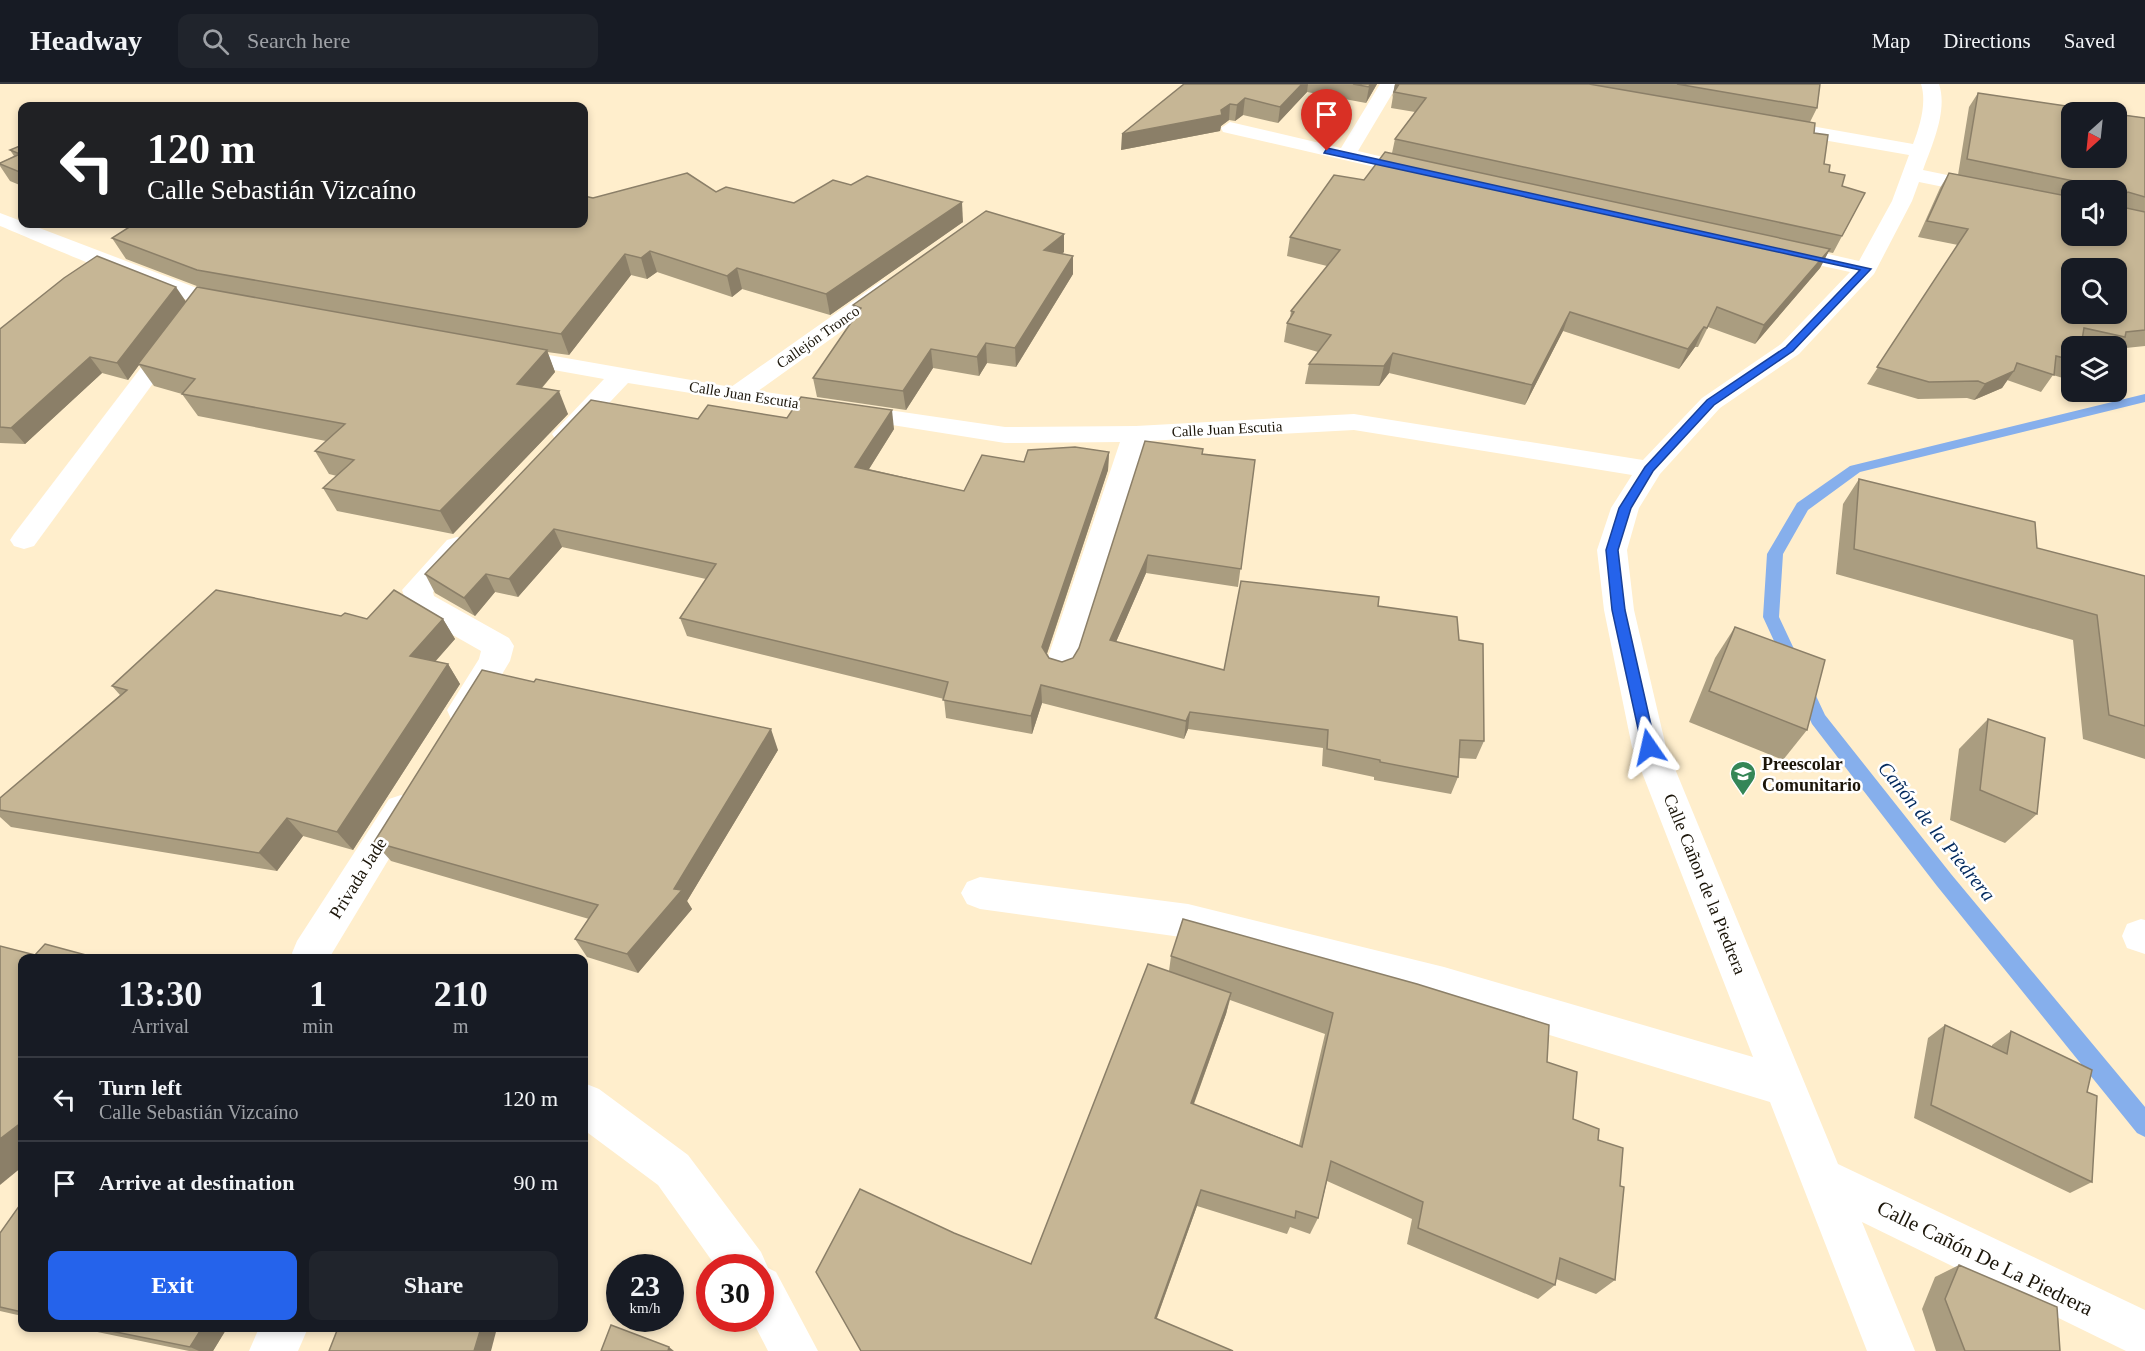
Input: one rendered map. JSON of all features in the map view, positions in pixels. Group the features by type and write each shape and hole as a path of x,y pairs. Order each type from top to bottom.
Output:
{"street":[{"path":"1347,155 1389,84"},
{"name":"Calle Cañon de la Piedrera","path":"1891,1351 1649,747 1618,610 1612,550 1625,508 1649,469 1711,403 1790,349 1866,269 1902,201 1916,162 1929,121 1933,93 1930,84"},
{"path":"1768,125 1916,162 2061,204"},
{"path":"1230,128 1438,176"},
{"path":"0,219 18,228"},
{"path":"18,228 193,314 262,310"},
{"path":"1761,246 1866,269"},
{"name":"Callejón Tronco","path":"736,394 910,271"},
{"name":"Calle Juan Escutia","path":"482,350 621,376 1005,435 1136,434 1354,422 1649,469"},
{"path":"548,453 621,376"},
{"path":"1061,666 1136,434"},
{"path":"450,731 494,661 498,646 420,602 417,590 474,530"},
{"name":"Privada Jade","path":"311,954 418,782"},
{"path":"980,893 1188,921 1444,985 1787,1087"},
{"path":"588,1107 673,1170 735,1254"},
{"name":"Calle Cañón De La Piedrera","path":"1824,1180 2145,1335"},
{"path":"774,1314 794,1351"},
{"path":"273,1351 282,1332"}],"lane":[{"path":"24,540 193,314"}],"building":[{"path":"1184,84 1302,84 1280,107 1245,98 1237,105 1230,104 1221,110 1222,115 1122,134"},
{"path":"1353,84 1370,84 1369,87"},
{"path":"1399,84 1589,84 1815,123 1814,133 1828,135 1824,164 1830,165 1829,172 1845,175 1842,186 1865,193 1842,236 1395,139 1426,98 1394,92"},
{"path":"1677,84 1820,84 1817,108"},
{"path":"1978,93 2061,105 2061,168 2127,168 2127,116 2145,118 2145,197 2127,193 2127,180 2068,180 1967,159"},
{"path":"18,147 18,153 10,150"},
{"path":"1385,152 1830,249 1764,325 1717,307 1707,328 1704,327 1688,349 1570,312 1532,385 1393,353 1384,366 1309,364 1331,335 1287,323 1294,312 1291,311 1340,250 1290,237 1334,175 1364,180"},
{"path":"18,155 18,171 0,164"},
{"path":"687,173 716,192 726,187 794,203 833,180 851,185 867,176 962,202 826,294 737,268 727,276 650,251 641,258 625,254 561,334 197,270 112,238 128,228 588,228 588,197 593,198"},
{"path":"1949,173 2061,195 2061,246 2127,246 2127,208 2145,212 2145,330 2126,332 2125,336 2120,336 2084,328 2083,336 2061,336 2061,357 2056,356 2054,375 2017,363 2014,371 1985,384 1978,381 1929,382 1877,367 1968,229 1927,221"},
{"path":"986,211 1064,234 1044,250 1073,256 1015,348 986,343 977,357 931,349 903,391 813,378 861,308 853,305"},
{"path":"97,256 176,287 117,363 90,357 11,428 0,427 0,329 64,278"},
{"path":"197,287 547,350 517,384 559,391 440,511 323,488 354,460 315,451 345,424 182,394 195,379 138,364"},
{"path":"801,397 892,410 855,467 964,491 982,455 1024,462 1028,450 1075,447 1109,452 1042,647 1049,658 1062,662 1073,658 1079,648 1145,441 1203,449 1202,454 1255,460 1241,569 1148,555 1110,640 1224,670 1241,581 1379,597 1378,606 1457,617 1459,640 1483,644 1484,741 1460,740 1458,777 1327,749 1328,730 1190,712 1186,721 1041,685 1031,716 943,700 948,682 680,618 716,564 554,529 509,579 486,574 464,598 425,574 591,400 698,419 708,405 787,418"},
{"path":"1859,479 2035,522 2037,548 2145,576 2145,726 2109,715 2097,615 1854,549"},
{"path":"216,590 341,616 345,613 367,619 394,590 443,619 410,656 448,664 337,832 287,818 259,853 0,810 0,798 127,690 112,686"},
{"path":"1735,627 1825,660 1807,730 1709,691"},
{"path":"482,670 534,682 536,679 771,729 674,889 682,890 627,954 575,939 598,905 374,842"},
{"path":"1988,719 2045,738 2037,814 1980,790"},
{"path":"1183,919 1417,984 1549,1025 1547,1062 1577,1072 1573,1119 1599,1129 1598,1140 1623,1148 1620,1186 1624,1187 1615,1280 1560,1258 1555,1285 1418,1228 1423,1202 1331,1161 1318,1218 1296,1211 1295,1218 1201,1190 1155,1318 1233,1351 861,1351 816,1272 860,1189 954,1233 1031,1264 1148,964 1231,993 1191,1103 1302,1147 1333,1013 1171,956"},
{"path":"45,944 82,954 36,954"},
{"path":"0,946 31,954 18,954 18,1125 0,1139"},
{"path":"1945,1025 2007,1054 2011,1031 2092,1070 2087,1092 2097,1096 2092,1182 1931,1105"},
{"path":"18,1208 18,1311 0,1307 0,1233"},
{"path":"1959,1265 2057,1307 2060,1351 1965,1351 1945,1299"},
{"path":"116,1332 199,1332 190,1347"},
{"path":"336,1332 480,1332 474,1351 329,1351"},
{"path":"608,1332 629,1332 669,1347 668,1351 601,1351"}],"waterway":[{"name":"Cañón de la Piedrera","path":"2145,398 1855,469 1802,507 1775,554 1771,617 1818,719 1944,880 2145,1125"}],"place":[{"name":"Preescolar Comunitario","path":"1743,797"}],"route":[{"path":"1327,151 1866,269 1790,349 1711,403 1649,469 1625,508 1612,550 1618,610 1635,675 1649,747"}]}
